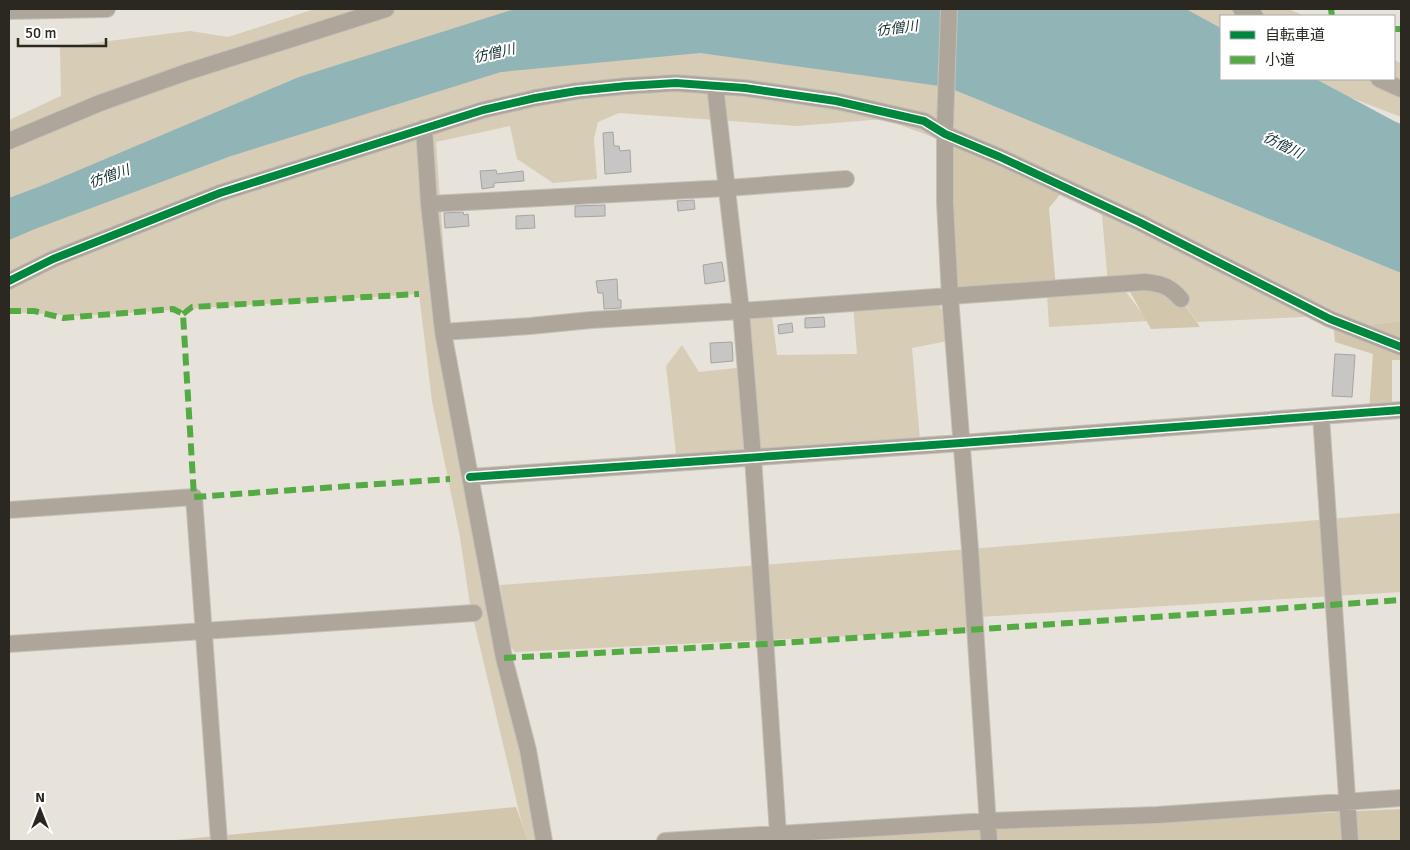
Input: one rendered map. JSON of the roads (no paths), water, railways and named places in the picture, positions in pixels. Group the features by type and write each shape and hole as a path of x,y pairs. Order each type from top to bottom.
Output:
{"street":[{"path":"9,11 107,9"},
{"path":"9,141 100,103 187,72 386,9"},
{"path":"949,9 945,130 945,203 989,841"},
{"path":"1241,9 1253,15"},
{"path":"1381,80 1401,89"},
{"path":"9,281 53,259 220,193 483,110 577,91 676,83 745,88 836,101 924,121 1148,226 1330,319 1401,347"},
{"path":"716,86 741,311 753,458 778,834"},
{"path":"424,128 429,204 442,332 504,658 528,750 544,841"},
{"path":"429,204 846,180"},
{"path":"442,332 1145,282 1161,284 1170,288 1181,299"},
{"path":"470,477 1401,410"},
{"path":"1321,416 1350,841"},
{"path":"9,510 194,497 219,841"},
{"path":"9,644 474,613"},
{"path":"665,841 988,821 1157,815 1401,798"}],"water":[{"name":"彷僧川","path":"515,9 1186,9 1220,27 1220,80 1318,80 1401,124 1401,273 947,87 700,53 501,72 231,156 9,240 9,198 299,77"}]}
